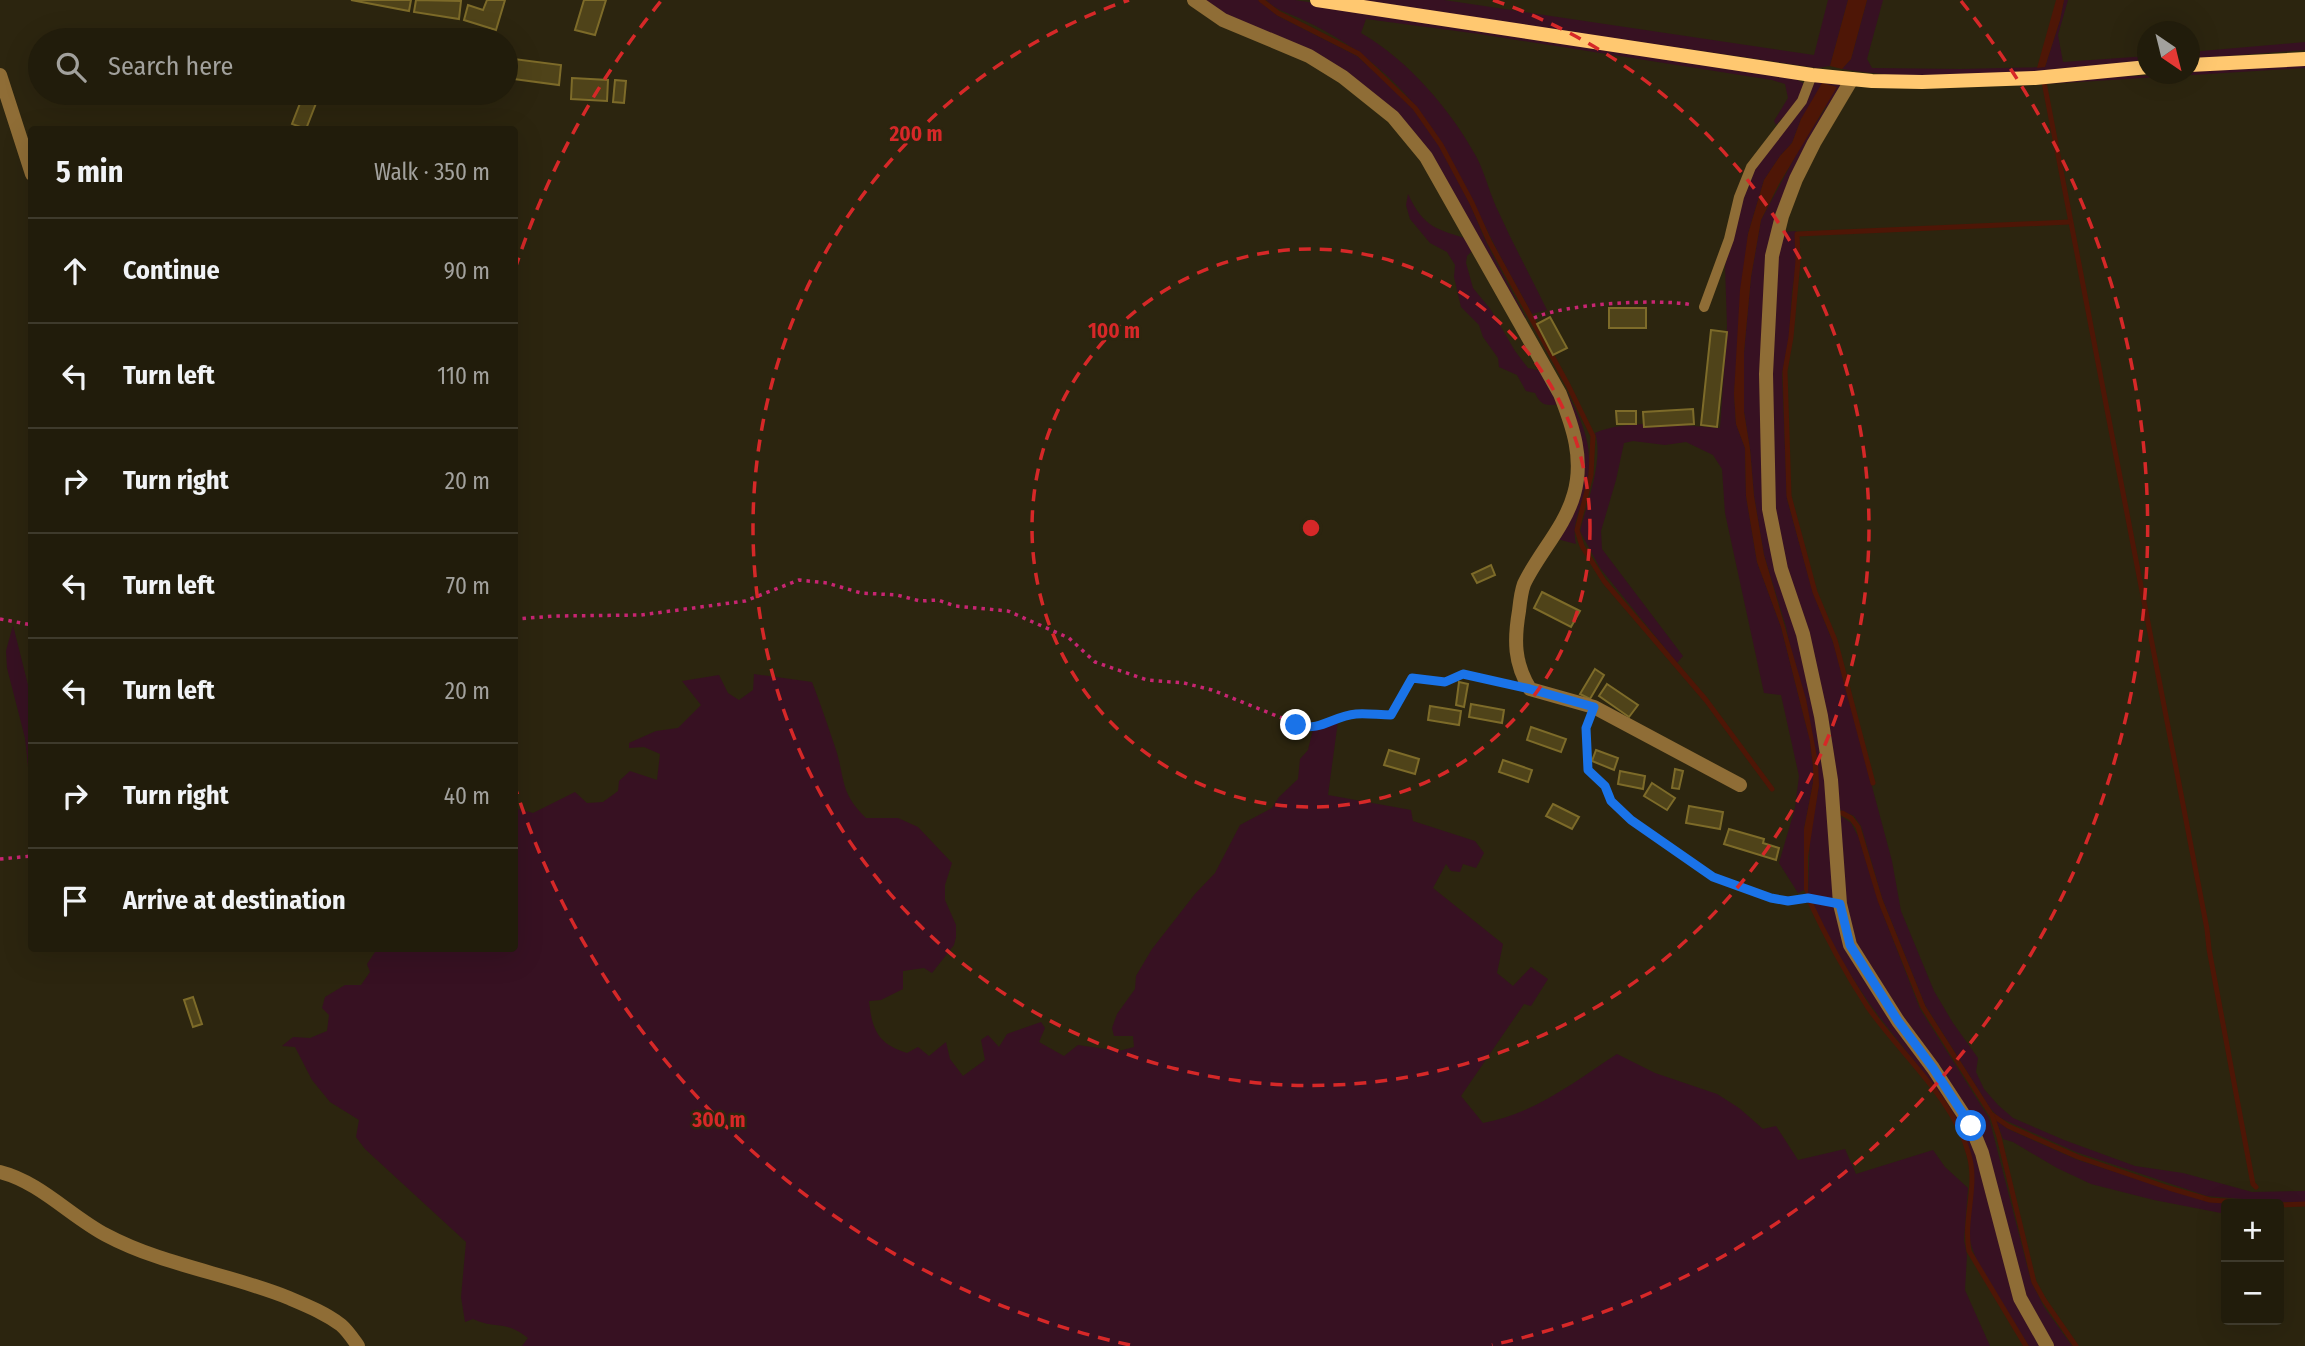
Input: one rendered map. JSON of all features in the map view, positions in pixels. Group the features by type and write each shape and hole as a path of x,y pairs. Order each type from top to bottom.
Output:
{"street":[{"path":"1194,0 1223,20 1309,57 1343,77 1393,117 1426,157 1560,394 1572,424 1578,462 1574,496 1523,586 1515,654 1521,675 1530,689 1594,707 1740,786"},
{"path":"1317,0 1852,79 1922,82 2023,79 2137,68"},
{"path":"2200,64 2305,59"},
{"path":"0,75 28,162"},
{"path":"1852,79 1814,143 1782,216 1772,256 1766,374 1769,509 1781,569 1803,634 1821,716 1831,780 1840,904 1850,945 1898,1021 1971,1126 1982,1153 2020,1298 2047,1346"},
{"path":"0,1172 22,1181 105,1235 123,1243 266,1289 320,1311 344,1327 358,1346"}],"lane":[{"path":"1704,307 1751,167 1802,101 1812,75"}],"path":[{"path":"1519,325 1539,315 1562,310 1626,303 1678,302 1704,307"},
{"path":"518,620 556,616 640,615 720,606 745,601 799,580 827,583 861,593 897,595 920,601 938,600 955,606 1008,611 1069,638 1096,662 1147,680 1184,683 1212,690 1307,728 1356,714 1391,715 1412,678 1445,682 1463,674 1530,689"},
{"path":"0,619 28,624"},
{"path":"1594,707 1586,728 1588,770 1605,786 1611,801 1631,820 1713,877 1771,898 1788,901 1808,898 1840,904"},
{"path":"0,859 28,856"}],"shaded area":[{"path":"1200,0 1258,0 1278,16 1357,56 1389,85 1414,110 1439,145 1526,318 1520,321 1428,154 1344,72 1224,15"},
{"path":"1266,0 1295,0 1788,75 1803,83 1794,106 1776,125 1774,121 1788,98 1785,84 1772,80 1366,19 1361,33 1395,57 1427,88 1467,140 1547,310 1532,314 1444,148 1402,90 1355,50"},
{"path":"1353,0 1444,0 1814,55 1828,0 1848,0 1830,66 1817,68"},
{"path":"1848,0 1867,0 1851,59 1842,69 1830,66"},
{"path":"1867,0 1883,0 1867,59 1872,68 2045,67 2064,0 2068,0 2058,35 2063,62 2137,57 2137,62 2033,72 1917,76 1842,69 1851,59"},
{"path":"2056,0 2064,0 2060,20 2045,67 2037,68"},
{"path":"2305,42 2305,50 2200,58 2200,51"},
{"path":"2305,63 2305,68 2200,75 2200,68"},
{"path":"2137,76 2137,78 2047,84 2047,79"},
{"path":"1818,80 1841,83 1841,87 1781,206 1762,434 1823,752 1835,898 1832,899 1808,898 1810,834 1819,785 1810,743 1813,783 1804,829 1804,890 1798,893 1779,863 1795,808 1799,776 1781,695 1764,693 1725,513 1722,469 1713,455 1686,442 1665,445 1633,441 1624,443 1601,531 1602,549 1683,656 1677,663 1600,568 1580,531 1596,468 1595,433 1609,428 1640,424 1720,428 1727,326 1725,266 1743,195 1751,173 1812,83","holes":["1827,106 1803,142 1761,220 1751,277 1744,352 1744,412 1754,496 1764,555 1786,627 1809,737 1781,627 1757,562 1746,496 1745,448 1736,424 1734,394 1748,234 1764,180 1792,143 1801,119"]},
{"path":"1822,83 1837,87 1779,184 1761,220 1751,277 1744,352 1744,412 1764,555 1806,699 1818,762 1819,785 1808,857 1808,898 1804,890 1804,829 1813,783 1810,741 1781,627 1757,562 1746,496 1745,448 1736,424 1734,394 1740,290 1748,234 1764,180 1792,143 1801,119"},
{"path":"1408,194 1420,214 1432,226 1471,240 1475,248 1467,256 1466,263 1473,288 1491,310 1528,368 1542,371 1560,404 1542,403 1535,393 1526,391 1517,375 1499,367 1498,358 1483,337 1479,325 1461,307 1454,277 1455,265 1447,252 1430,243 1410,219 1406,205"},
{"path":"1796,231 1797,261 1789,338 1782,374 1787,499 1813,593 1834,645 1892,861 1901,911 1934,991 1978,1058 1976,1072 1984,1089 2013,1118 2135,1166 2183,1173 2252,1192 2305,1191 2305,1202 2207,1196 2076,1152 1998,1117 1925,1005 1882,898 1861,826 1854,816 1838,809 1839,815 1851,823 1859,838 1880,906 1920,1009 1989,1118 2031,1281 2044,1307 2072,1346 2051,1346 2024,1297 1980,1142 1859,952 1849,925 1835,813 1776,526 1770,332 1781,232"},
{"path":"1566,390 1584,429 1589,453 1584,496 1575,526 1576,544 1557,539 1581,457"},
{"path":"13,625 28,685 28,767 25,738 7,668 6,651"},
{"path":"754,674 812,682 838,756 844,783 857,808 866,818 898,818 918,827 952,863 945,885 945,900 956,925 954,945 932,973 924,968 903,971 903,989 881,1000 869,1001 875,1028 889,1045 907,1053 918,1047 929,1056 946,1042 950,1059 963,1076 985,1060 981,1040 988,1035 999,1047 1007,1034 1041,1022 1045,1028 1039,1042 1064,1056 1078,1045 1119,1051 1134,1047 1133,1036 1114,1036 1112,1028 1117,1014 1135,989 1136,976 1152,949 1215,873 1240,825 1272,808 1279,797 1298,779 1300,759 1308,750 1313,729 1338,721 1328,795 1411,810 1413,821 1475,841 1484,853 1476,868 1463,864 1460,872 1451,871 1446,864 1433,888 1503,944 1497,973 1513,986 1531,967 1548,979 1531,1006 1524,1004 1461,1096 1483,1123 1502,1119 1536,1105 1617,1054 1655,1073 1717,1094 1739,1108 1763,1129 1776,1126 1798,1160 1845,1149 1856,1174 1933,1150 1945,1167 1968,1188 1964,1240 1967,1255 1965,1290 1990,1346 522,1346 528,1338 512,1329 473,1319 465,1322 461,1297 466,1242 365,1149 356,1137 359,1120 330,1102 312,1080 295,1047 282,1046 293,1037 310,1038 327,1031 329,1015 322,1008 325,997 345,985 361,985 370,972 367,964 375,952 518,952 518,809 533,813 575,792 587,803 603,802 618,791 619,781 630,771 657,780 660,754 644,747 629,748 629,743 656,731 678,728 701,705 682,681 719,675 728,693 739,700 753,690"},
{"path":"1812,901 1837,907 1848,946 1969,1128 2043,1346 2029,1346 1995,1294 1973,1251 1968,1227 1972,1166 1966,1141 1957,1123 1937,1091 1859,988 1833,945"},
{"path":"1996,1120 2008,1129 2078,1160 2210,1202 2221,1203 2221,1213 2091,1184 2003,1139"}],"building":[{"path":"351,0 411,0 409,11"},
{"path":"416,0 461,1 459,19 414,12"},
{"path":"487,0 505,0 497,28 464,20 468,5 483,10"},
{"path":"584,0 606,0 595,35 575,30"},
{"path":"518,60 561,65 559,85 518,80"},
{"path":"572,78 608,80 607,101 571,99"},
{"path":"615,80 626,81 624,103 613,102"},
{"path":"299,105 315,105 307,126 292,124"},
{"path":"1609,308 1646,308 1646,328 1609,328"},
{"path":"1550,317 1567,348 1553,355 1537,324"},
{"path":"1711,330 1727,332 1717,427 1701,425"},
{"path":"1693,409 1694,424 1644,427 1643,412"},
{"path":"1616,411 1636,411 1636,424 1617,424"},
{"path":"1491,565 1495,575 1477,583 1472,574"},
{"path":"1542,592 1580,611 1571,627 1534,608"},
{"path":"1595,669 1604,675 1590,699 1580,694"},
{"path":"1459,682 1468,684 1464,707 1456,705"},
{"path":"1607,684 1638,705 1629,717 1599,696"},
{"path":"1471,704 1504,710 1502,723 1469,717"},
{"path":"1430,706 1461,711 1459,725 1428,720"},
{"path":"1531,727 1566,739 1561,752 1527,740"},
{"path":"1389,750 1419,759 1415,774 1384,765"},
{"path":"1596,750 1618,758 1614,770 1592,761"},
{"path":"1503,760 1532,770 1528,782 1499,772"},
{"path":"1675,769 1683,771 1679,789 1672,788"},
{"path":"1620,771 1645,776 1643,789 1618,784"},
{"path":"1652,783 1675,798 1667,810 1644,796"},
{"path":"1553,804 1579,817 1572,829 1546,816"},
{"path":"1689,806 1723,812 1720,829 1686,823"},
{"path":"1729,829 1764,839 1763,843 1779,848 1776,860 1724,844"},
{"path":"193,997 202,1024 193,1027 184,1000"}],"waterway":[{"path":"1261,0 1278,13 1359,54 1415,108 1441,145 1593,436 1591,475 1577,530 1582,546 1604,581 1706,700 1772,789"},
{"path":"2044,82 2207,929 2253,1184 2256,1187"},
{"path":"1873,783 1835,640 1815,592 1789,496 1785,371 1798,261 1797,234 2069,222"},
{"path":"1842,813 1851,818 1858,827 1880,900 1923,1007 1991,1114 2008,1126 2078,1157 2169,1188 2221,1201"},
{"path":"1808,898 1867,1006 1939,1095 1962,1134 1969,1155 1972,1179 1969,1251 2026,1346"},
{"path":"1992,1115 2034,1282 2076,1346"},
{"path":"2284,1205 2305,1204"}],"route":[{"path":"1296,725 1318,727 1356,714 1391,715 1412,678 1445,682 1463,674 1594,707 1586,728 1588,770 1605,786 1611,801 1631,820 1713,877 1771,898 1788,901 1808,898 1840,904 1850,945 1898,1021 1971,1126"}]}
